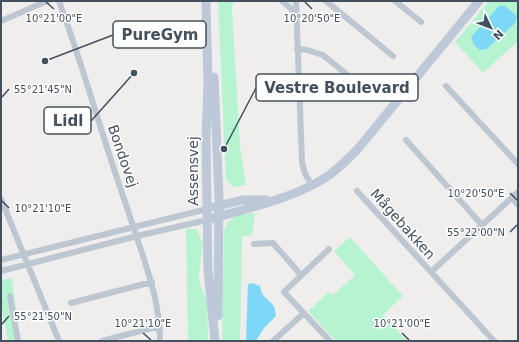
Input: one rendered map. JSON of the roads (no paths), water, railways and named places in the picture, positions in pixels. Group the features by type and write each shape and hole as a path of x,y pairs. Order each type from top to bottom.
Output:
{"main road":[{"name":"Assensvej","path":"206,1 208,84 206,139 213,208"},
{"name":"Assensvej","path":"212,1 213,218 214,265 218,304 216,341"},
{"path":"213,218 276,200 299,191 312,185 336,169 357,150 479,1"},
{"path":"213,208 242,200 276,200"},
{"name":"Assensvej","path":"213,218 208,270 216,341"}],"street":[{"path":"1,21 47,1"},
{"name":"Bondovej","path":"59,1 152,282 157,304 160,341"},
{"path":"282,1 295,12"},
{"path":"296,1 295,12 302,162 305,174 312,185"},
{"path":"326,1 393,56"},
{"path":"395,1 421,22"},
{"path":"297,50 308,50 323,55 365,89"},
{"path":"446,86 518,164"},
{"path":"406,140 482,225"},
{"name":"Mågebakken","path":"357,191 494,341"},
{"name":"Mågebakken","path":"431,272 518,192"},
{"path":"512,198 518,205"},
{"path":"1,199 59,341"},
{"path":"1,260 213,208"},
{"path":"1,271 213,218"},
{"path":"254,244 273,242 301,275"},
{"path":"329,249 284,292 330,341"},
{"path":"70,304 152,282"},
{"path":"10,296 18,341"},
{"path":"273,341 304,313"},
{"path":"102,341 152,328 160,328"}],"water":[{"path":"499,6 505,6 517,16 515,23 487,49 480,50 474,45 471,37"},
{"path":"252,283 260,286 262,294 274,306 276,316 264,328 256,341 246,341 248,284"}],"place":[{"name":"PureGym","path":"45,61"},
{"name":"Lidl","path":"134,73"},
{"name":"Vestre Boulevard","path":"224,149"}]}
